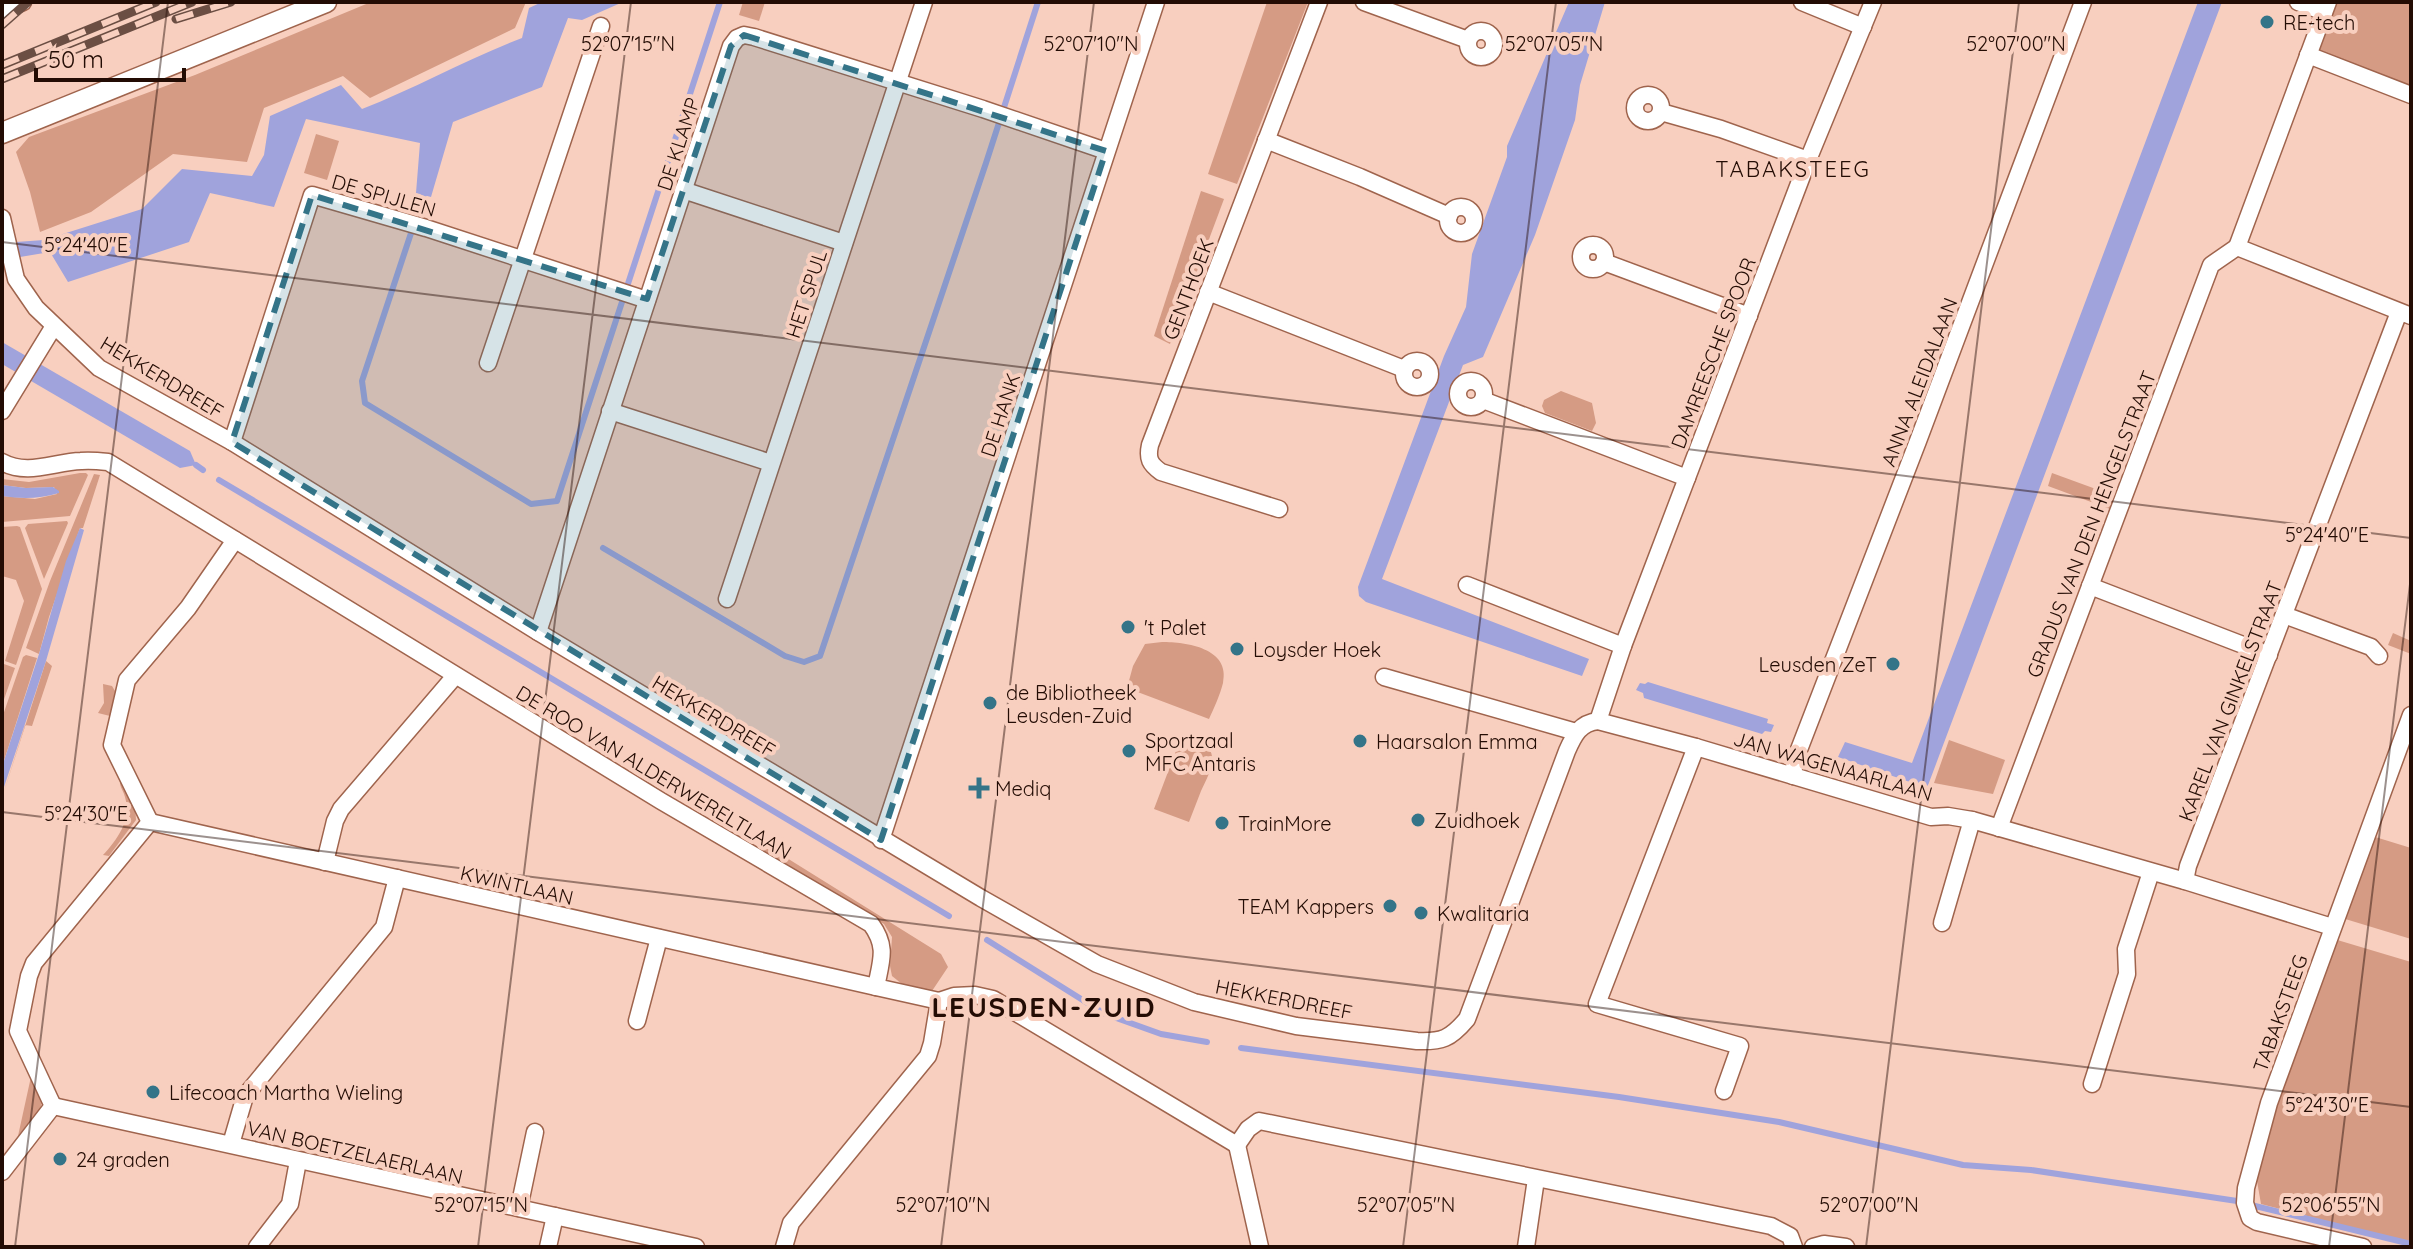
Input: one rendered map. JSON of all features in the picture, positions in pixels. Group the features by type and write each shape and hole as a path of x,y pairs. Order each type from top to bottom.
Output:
{"street":[{"path":"2,11 23,2"},
{"path":"2,133 326,2"},
{"name":"HET SPUL","path":"727,599 924,2"},
{"name":"DE HANK","path":"881,840 1156,2"},
{"name":"GENTHOEK","path":"1279,509 1161,472 1150,464 1148,455 1319,2"},
{"path":"1364,2 1468,40"},
{"path":"1802,2 1863,27"},
{"name":"DAMREESCHE SPOOR","path":"1598,721 1623,646 1808,160 1873,2"},
{"name":"ANNA ALEIDALAAN","path":"1793,776 1795,760 2083,2"},
{"path":"2298,2 2326,7 2237,247 2405,314"},
{"path":"488,363 601,26"},
{"name":"DE KLAMP","path":"538,632 644,298 731,46 737,38 744,35 983,109 1106,151"},
{"path":"2308,55 2411,95"},
{"path":"1661,112 1721,129 1808,160"},
{"path":"1266,140 1449,216"},
{"path":"683,190 844,243"},
{"name":"DE SPIJLEN","path":"232,442 312,195 401,220 644,298"},
{"name":"HEKKERDREEF","path":"2,218 16,279 36,308 99,368 232,442 881,840 1097,964 1194,1002 1296,1026 1435,1041 1454,1035 1467,1019 1576,732"},
{"name":"GRADUS VAN DEN HENGELSTRAAT","path":"1999,828 2211,265 2237,247"},
{"path":"1604,262 1749,316"},
{"path":"1208,292 1404,369"},
{"name":"KAREL VAN GINKELSTRAAT","path":"2185,881 2188,866 2284,615 2405,314"},
{"path":"2,411 54,326"},
{"path":"1483,400 1687,478"},
{"path":"610,411 771,463"},
{"name":"DE ROO VAN ALDERWERELTLAAN","path":"2,462 26,469 81,461 108,462 180,505 661,801 871,924 881,938 883,952 876,987"},
{"path":"2,1172 53,1106 18,1031 34,963 150,822 112,745 127,680 188,608 235,540"},
{"path":"1467,585 1623,646"},
{"path":"2090,586 2269,655"},
{"path":"2284,615 2371,647 2379,656"},
{"path":"325,862 341,809 455,676"},
{"path":"1384,677 1576,732 1588,723 1598,721"},
{"name":"TABAKSTEEG","path":"2363,1247 2257,1222 2250,1218 2245,1203 2269,1103 2411,715"},
{"name":"JAN WAGENAARLAAN","path":"1598,721 1931,817 1972,820 2332,927"},
{"path":"1696,747 1597,1004 1740,1046 1724,1091"},
{"path":"1942,923 1972,820"},
{"name":"KWINTLAAN","path":"150,822 876,987"},
{"path":"2092,1084 2127,974 2126,949 2151,872"},
{"path":"231,1144 245,1096 384,927 397,878"},
{"path":"637,1021 659,938"},
{"path":"876,987 939,1001 954,996 975,995 993,999 1237,1145 1260,1247"},
{"path":"784,1247 791,1223 928,1056 939,1001"},
{"name":"VAN BOETZELAERLAAN","path":"53,1106 696,1247"},
{"path":"1237,1145 1248,1129 1259,1121 1771,1226 1790,1236 1794,1247"},
{"path":"519,1208 535,1132"},
{"path":"257,1247 290,1204 298,1161"},
{"path":"1526,1247 1536,1179"},
{"path":"548,1247 555,1216"},
{"path":"1813,1247 1824,1244 1846,1247"}],"highlighted area":[{"path":"744,35 1106,151 881,840 232,442 312,195 647,299 731,46"}],"shaded area":[{"path":"371,2 526,2 515,28 370,98 343,76 264,108 247,162 173,154 91,212 40,232 16,152 29,137 195,75"},
{"path":"743,2 765,2 759,21 739,15"},
{"path":"1267,2 1308,2 1237,184 1208,174"},
{"path":"2336,2 2411,2 2411,88 2317,53"},
{"path":"316,134 339,141 327,180 304,173"},
{"path":"1201,191 1224,199 1170,344 1154,336"},
{"path":"1561,391 1592,403 1596,423 1592,431 1545,413 1542,406 1544,400"},
{"path":"80,473 88,475 70,516 2,522 2,496 35,499 57,494 54,487 2,485 2,479 29,482"},
{"path":"2052,473 2115,496 2110,509 2048,486"},
{"path":"94,474 100,475 49,617 39,654 26,648"},
{"path":"67,521 44,579 25,528 28,524"},
{"path":"2,527 20,527 42,589 16,665 5,661 24,601 16,580 2,576"},
{"path":"2393,633 2411,641 2411,654 2388,645"},
{"path":"1183,643 1204,649 1220,662 1224,671 1223,683 1209,719 1127,688 1133,666 1145,644"},
{"path":"26,655 37,658 2,767 2,718"},
{"path":"46,661 52,666 32,726 25,725"},
{"path":"4,664 15,668 2,705 2,670"},
{"path":"103,684 112,686 115,691 110,716 98,713 104,703"},
{"path":"1192,739 1208,748 1212,760 1189,822 1154,809 1180,740"},
{"path":"1949,740 2005,760 1993,794 1934,783"},
{"path":"120,779 135,804 136,820 109,856 103,855 125,822 127,805"},
{"path":"2372,836 2411,848 2411,939 2342,918"},
{"path":"766,845 941,954 948,967 932,991 902,984 892,976 892,937 884,924 762,850"},
{"path":"2334,939 2411,962 2411,1243 2261,1204 2257,1181 2261,1150"},
{"path":"32,1072 43,1100 40,1109 18,1136"}],"water":[{"path":"542,2 623,2 582,20 568,18 542,87 453,122 431,197 416,193 420,143 306,119 274,207 210,193 189,242 68,282 50,252 2,260 2,243 44,240 142,209 182,169 252,176 264,155 270,116 341,85 362,109 382,101 522,38 529,8"},
{"path":"1569,2 1605,2 1580,85 1575,120 1535,235 1483,357 1463,365 1382,579 1589,659 1582,676 1366,602 1359,596 1358,587 1444,356 1466,307 1472,254 1507,157 1507,146"},
{"path":"2198,2 2222,2 1927,788 1838,757 1845,742 1912,763"},
{"path":"2,342 190,451 196,465 180,468 2,364"},
{"path":"2,485 53,487 59,493 30,498 2,496"},
{"path":"80,528 84,530 46,661 2,793 2,767 66,561"},
{"path":"1648,682 1768,719 1767,723 1774,725 1771,732 1762,734 1644,698 1643,693 1636,690 1640,683"}],"waterway":[{"path":"424,194 362,381 365,403 531,504 557,501 720,2"},
{"path":"603,548 785,656 804,662 820,656 1038,2"},
{"path":"196,465 203,470"},
{"path":"219,480 949,916"},
{"path":"987,940 1105,1014 1161,1034 1207,1042"},
{"path":"1241,1048 1619,1097 1779,1122 1963,1165 2031,1170 2237,1201"},
{"path":"2251,1205 2411,1244"}],"railway":[{"path":"2,25 28,2"},
{"path":"2,65 156,2"},
{"path":"2,79 192,2"},
{"path":"176,19 231,2"}],"place":[{"name":"RE-tech","path":"2267,22"},
{"name":"'t Palet","path":"1128,627"},
{"name":"Loysder Hoek","path":"1237,649"},
{"name":"Leusden ZeT","path":"1893,664"},
{"name":"de Bibliotheek Leusden-Zuid","path":"990,703"},
{"name":"Haarsalon Emma","path":"1360,741"},
{"name":"Sportzaal MFC Antaris","path":"1129,751"},
{"name":"Mediq","path":"979,788"},
{"name":"Zuidhoek","path":"1418,820"},
{"name":"TrainMore","path":"1222,823"},
{"name":"TEAM Kappers","path":"1390,906"},
{"name":"Kwalitaria","path":"1421,913"},
{"name":"Lifecoach Martha Wieling","path":"153,1092"},
{"name":"24 graden","path":"60,1159"}],"district":[{"name":"TABAKSTEEG","path":"1793,169"},
{"name":"LEUSDEN-ZUID","path":"1044,1006"}]}
